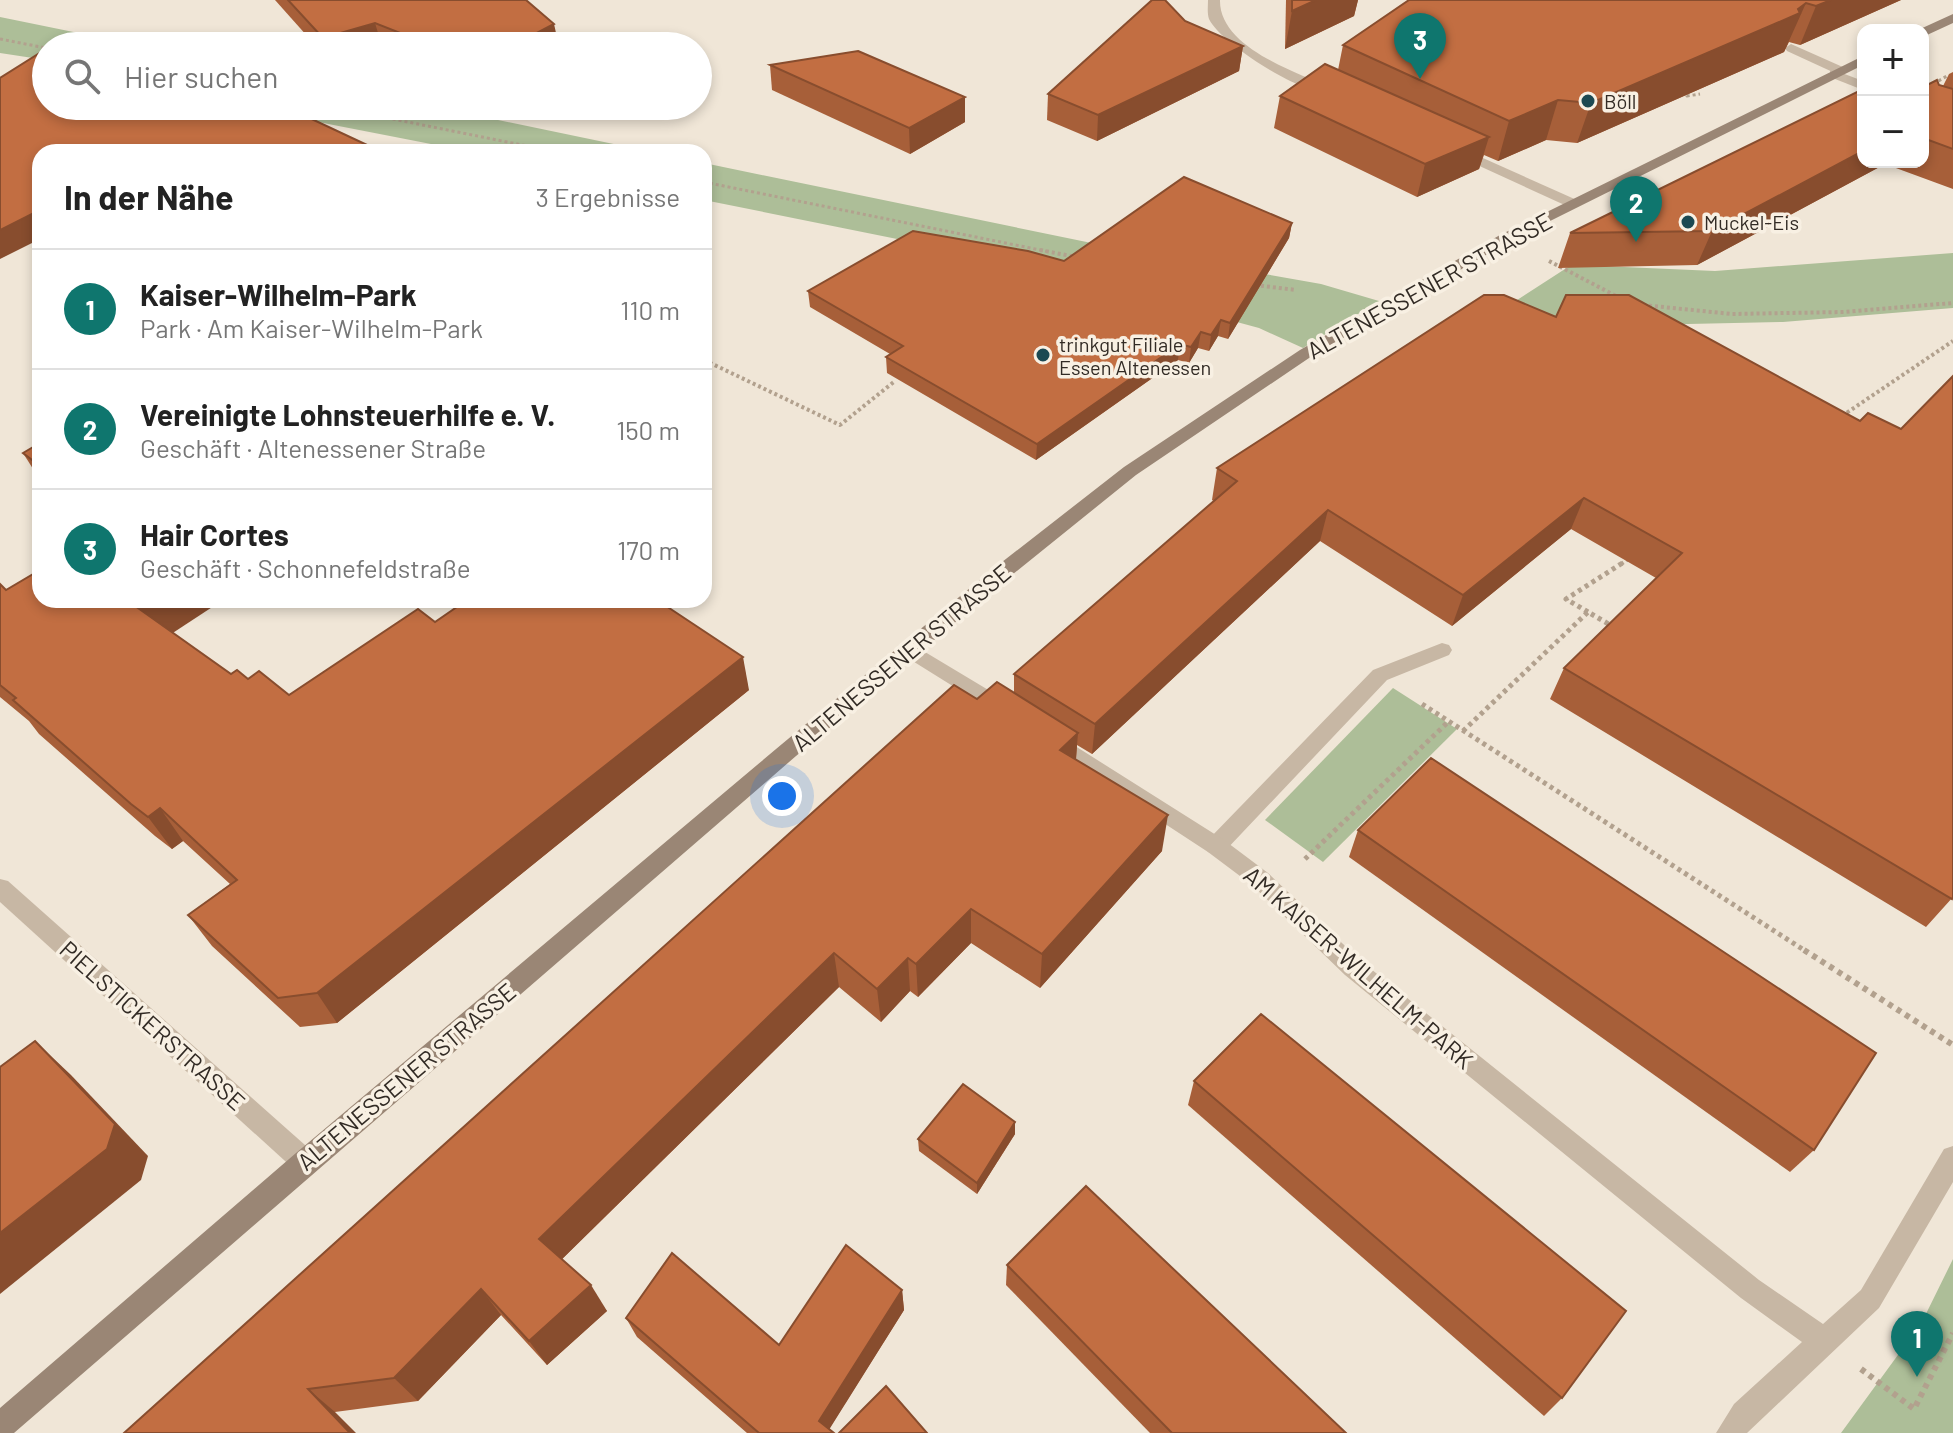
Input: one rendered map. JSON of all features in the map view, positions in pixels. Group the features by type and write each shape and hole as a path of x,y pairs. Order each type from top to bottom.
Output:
{"main road":[{"path":"1929,29 1953,18"},
{"name":"ALTENESSENER STRASSE","path":"0,1427 305,1162 910,650 1130,471 1222,407 1381,308 1505,238 1857,63"}],"street":[{"path":"1214,0 1214,16 1230,37 1256,55 1343,99"},
{"path":"1791,48 1857,83"},
{"path":"1440,142 1574,204"},
{"name":"AM KAISER-WILHELM-PARK","path":"910,650 1216,846 1272,891 1353,968 1750,1289 1825,1342"},
{"path":"1216,846 1380,675 1442,650"},
{"name":"PIELSTICKERSTRASSE","path":"0,888 305,1162"},
{"path":"1730,1433 1744,1414 1870,1299 1953,1158"}],"path":[{"path":"0,39 32,45"},
{"path":"1929,86 1947,76"},
{"path":"1690,89 1687,96 1700,94"},
{"path":"396,120 513,144"},
{"path":"712,184 1086,258"},
{"path":"1548,261 1622,299"},
{"path":"1253,285 1296,290"},
{"path":"1634,304 1732,314 1842,312 1953,303"},
{"path":"1830,425 1953,341"},
{"path":"712,364 840,425 895,381"},
{"path":"1615,627 1566,599 1643,549"},
{"path":"1463,731 1588,612"},
{"path":"1380,675 1448,722 1953,1045"},
{"path":"1272,891 1448,722"},
{"path":"1825,1342 1914,1409 1953,1333"}],"green space":[{"path":"0,17 73,32 32,32 32,58 0,53"},
{"path":"308,120 498,120 614,144 431,144"},
{"path":"712,165 1111,247 1321,284 1379,301 1303,348 1259,328 1026,265 712,202"},
{"path":"1953,253 1953,308 1783,322 1595,326 1483,322 1582,258 1601,266 1715,271"},
{"path":"1393,688 1457,729 1323,862 1265,820"},
{"path":"1953,1259 1953,1433 1841,1433 1922,1322"}],"building":[{"path":"288,0 526,0 554,24 539,32 398,32 375,23 344,32 317,32"},
{"path":"1152,0 1165,0 1185,21 1243,46 1098,115 1048,94"},
{"path":"1292,0 1316,0 1292,11"},
{"path":"1409,0 1831,0 1816,6 1806,3 1798,9 1800,13 1591,103 1558,100 1509,121 1343,45"},
{"path":"858,51 965,97 909,128 770,65"},
{"path":"32,58 32,120 314,120 365,144 32,144 32,214 0,230 0,78"},
{"path":"1325,64 1489,137 1425,164 1280,96"},
{"path":"1937,80 1939,85 1953,89 1953,149 1929,140 1929,84"},
{"path":"1857,92 1857,154 1712,231 1570,233"},
{"name":"trinkgut Filiale Essen Altenessen","path":"1184,177 1292,223 1230,323 1221,320 1211,335 1201,332 1191,347 1180,344 1037,444 886,357 903,346 808,291 913,231 1028,251 1064,261"},
{"path":"1484,295 1504,295 1556,317 1566,295 1629,295 1860,421 1868,413 1901,429 1953,376 1952,899 1564,668 1682,553 1584,498 1463,595 1328,510 1095,724 1014,674 1237,481 1217,468"},
{"path":"32,448 32,460 23,453"},
{"path":"32,575 32,608 138,608 231,674 237,670 248,679 259,671 289,695 418,609 435,622 455,608 669,608 743,657 317,993 278,998 188,915 237,880 160,808 148,817 131,804 0,685 0,584 6,590"},
{"path":"997,682 1078,733 1060,750 1168,815 1042,954 971,909 916,964 908,958 877,989 834,953 539,1239 591,1285 529,1341 481,1289 394,1378 308,1389 350,1433 124,1433 954,685 977,699"},
{"path":"1431,758 1876,1053 1814,1150 1358,830"},
{"path":"1261,1014 1626,1311 1562,1398 1194,1081"},
{"path":"35,1041 115,1124 107,1149 0,1233 0,1067"},
{"path":"963,1084 1015,1122 977,1183 918,1139"},
{"path":"1086,1186 1346,1433 1172,1433 1007,1265"},
{"path":"846,1245 902,1290 819,1421 834,1433 759,1433 626,1318 672,1253 779,1345"},
{"path":"886,1386 927,1433 839,1433"}],"place":[{"name":"Hair Cortes","path":"1420,79"},
{"name":"Böll","path":"1588,101"},
{"name":"Muckel-Eis","path":"1688,222"},
{"name":"Vereinigte Lohnsteuerhilfe e. V.","path":"1636,242"},
{"name":"trinkgut Filiale Essen Altenessen","path":"1043,355"},
{"name":"Kaiser-Wilhelm-Park","path":"1917,1377"}]}
